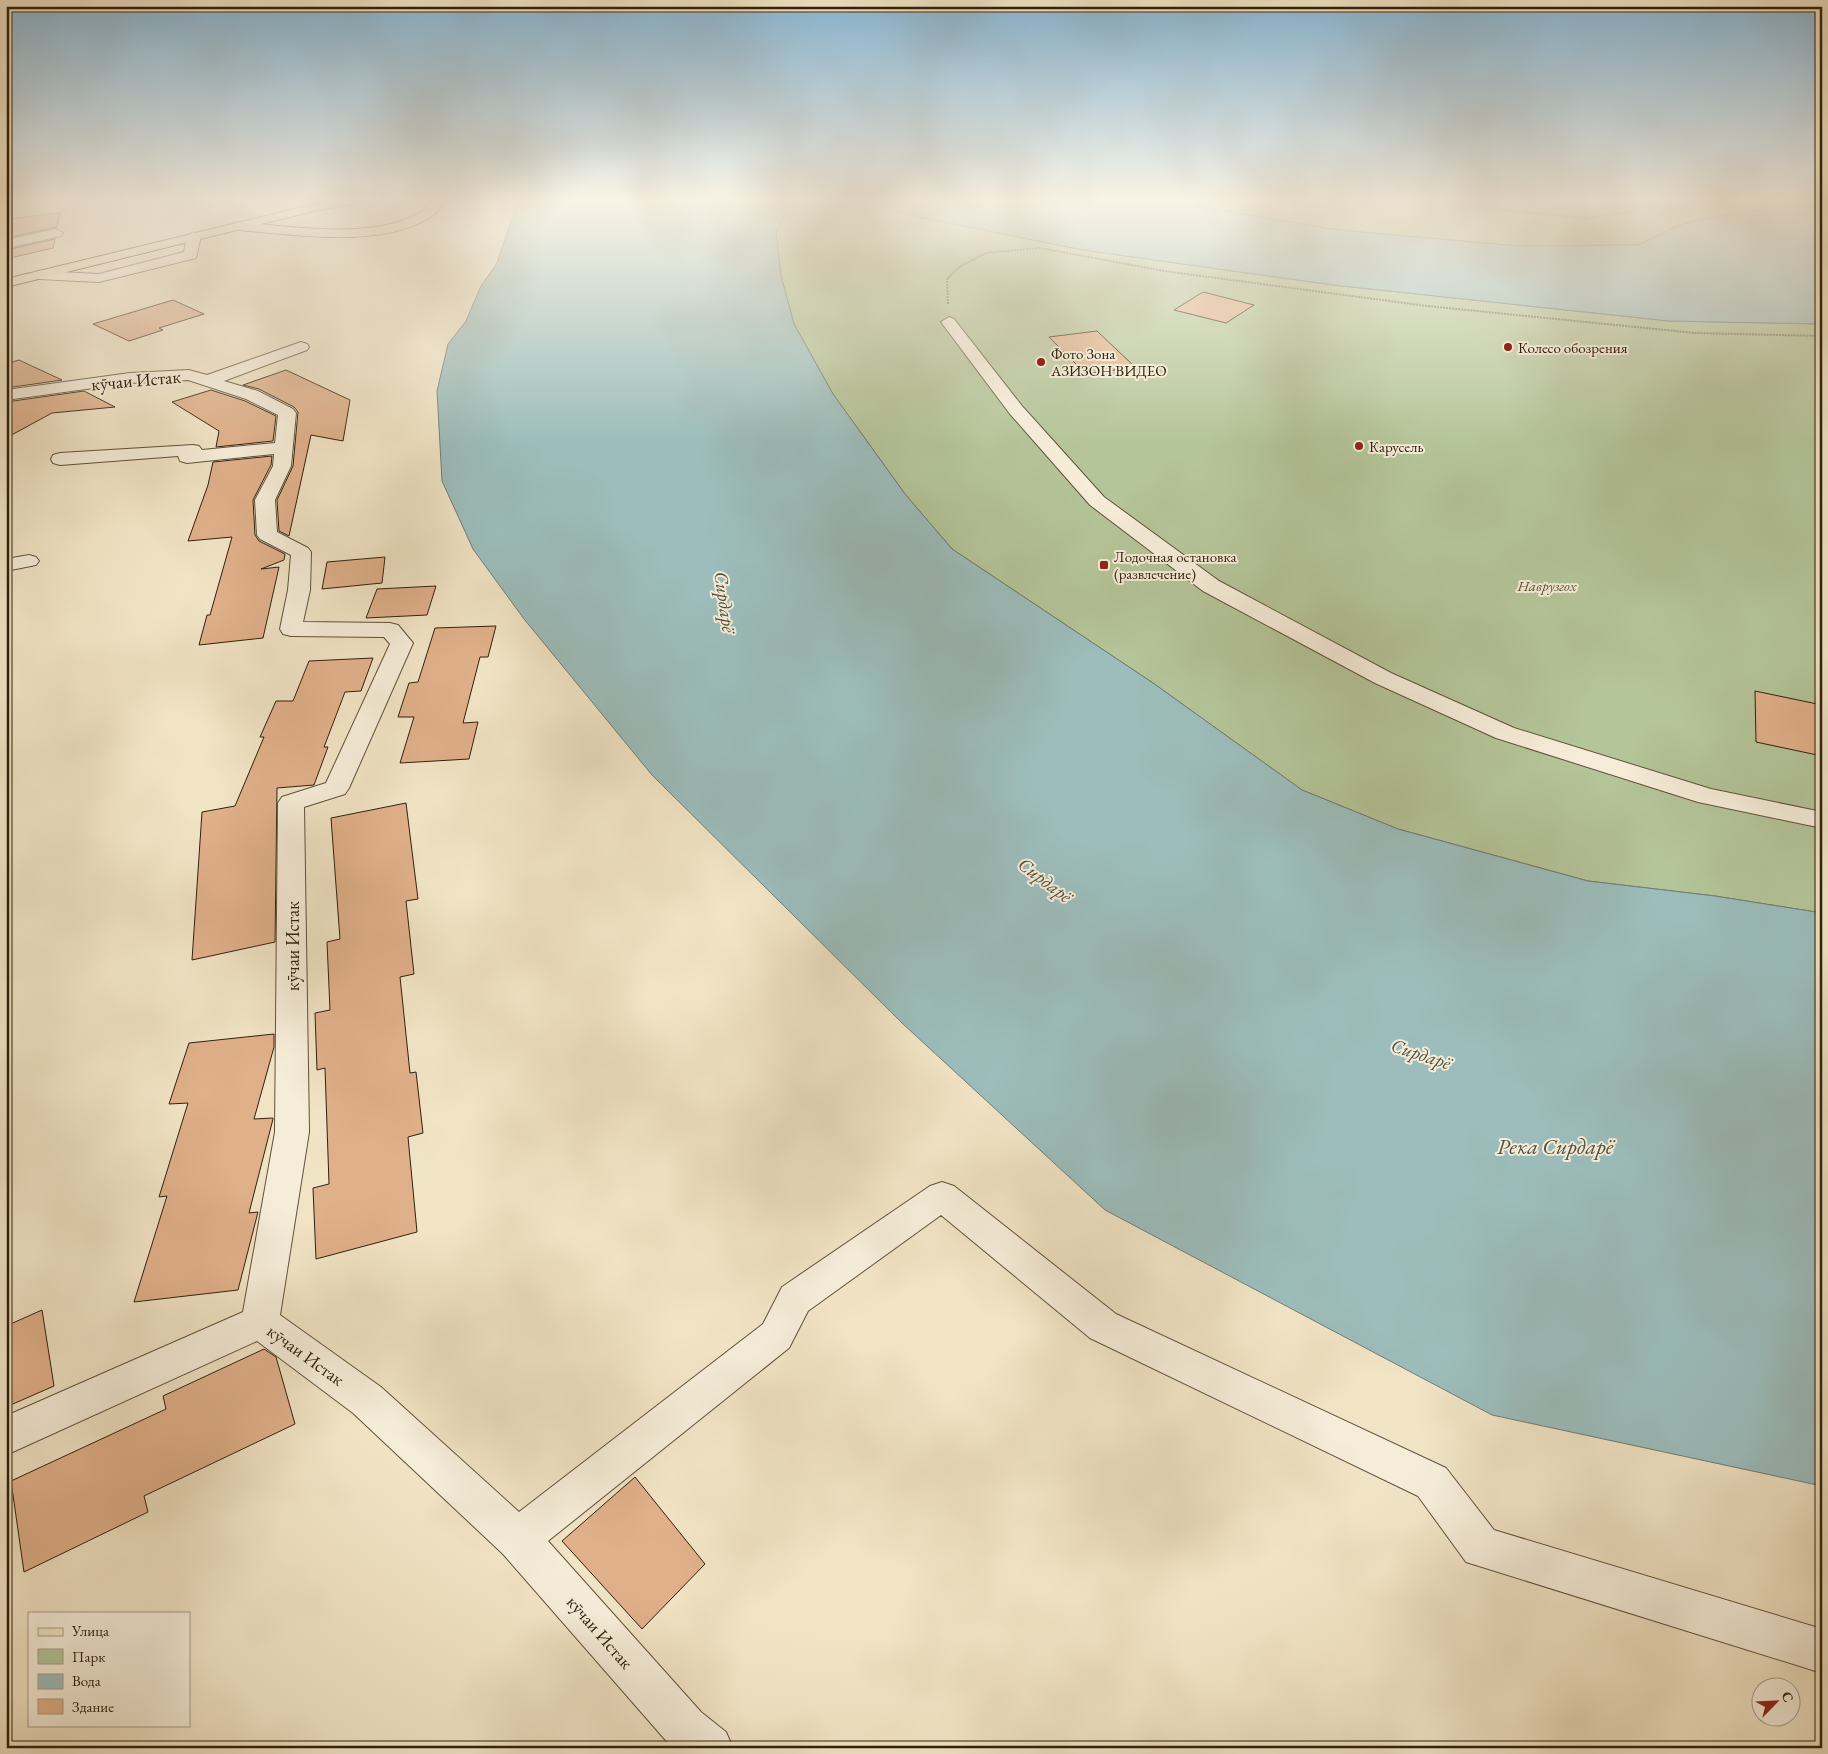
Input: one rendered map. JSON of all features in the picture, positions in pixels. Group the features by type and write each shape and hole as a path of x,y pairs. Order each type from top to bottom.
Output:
{"main road":[{"path":"6,283 19,280"}],"street":[{"path":"948,322 1016,410 1097,501 1211,586 1384,678 1505,733 1708,796 1822,820"},
{"path":"207,381 301,347"},
{"name":"кӯчаи Истак","path":"6,395 130,378 189,375 252,395 287,414 282,466 264,500 267,536 301,552 299,590 290,629 390,630 402,643 336,788 291,803 292,1132 260,1322 367,1400 518,1540 684,1728 710,1748"},
{"path":"60,458 193,450 187,456 285,447"},
{"path":"6,565 29,561"},
{"path":"518,1540 776,1336 795,1299 942,1196 1103,1326 1432,1482 1481,1547 1822,1651"},
{"path":"6,1436 260,1322"}],"path":[{"path":"947,280 948,322"},
{"path":"1231,280 1427,306 1695,333 1822,336"}],"green space":[{"name":"Наврузгох","path":"782,280 1296,280 1669,321 1822,324 1822,913 1715,896 1588,881 1398,829 1302,790 1153,683 952,549 905,494 833,394 794,324"}],"water":[{"name":"Река Сирдарё","path":"485,280 782,280 794,324 833,394 905,494 952,549 1153,683 1302,790 1398,829 1588,881 1715,896 1822,913 1822,1486 1492,1415 1105,1210 902,1023 652,775 524,619 473,549 442,481 437,391 448,344 466,321"},
{"path":"1296,280 1822,280 1822,324 1669,321"}],"building":[{"path":"1203,292 1254,305 1226,323 1174,310"},
{"path":"173,300 204,314 159,328 163,330 129,341 93,324"},
{"path":"1097,331 1135,367 1086,374 1049,337"},
{"path":"19,360 62,380 6,388 6,364"},
{"path":"286,370 350,400 343,441 311,435 289,536 279,531 277,500 293,466 298,412 294,407 259,389 243,385"},
{"path":"211,390 245,401 276,416 273,441 216,447 219,431 172,402"},
{"path":"84,391 115,407 52,413 6,438 6,402"},
{"path":"272,456 271,465 253,500 255,535 259,541 285,554 284,560 261,569 279,567 263,638 199,645 207,615 210,615 232,537 188,541 208,485 213,462"},
{"path":"385,557 382,583 322,589 327,562"},
{"path":"436,586 427,615 366,618 377,589"},
{"path":"496,626 488,657 480,657 463,723 478,722 469,759 400,763 414,717 398,717 409,683 418,682 435,628"},
{"path":"373,658 361,691 345,692 324,747 328,747 314,785 277,788 275,942 192,960 202,812 235,806 264,737 260,737 276,701 293,701 309,661"},
{"path":"1755,691 1822,705 1822,756 1756,742"},
{"path":"406,803 418,899 406,901 414,974 400,977 410,1073 416,1072 423,1133 408,1137 417,1232 316,1259 313,1188 329,1184 325,1068 317,1070 315,1013 330,1010 327,942 340,939 331,818"},
{"path":"274,1034 274,1047 254,1119 273,1119 249,1213 258,1212 238,1290 134,1302 167,1196 159,1197 188,1103 169,1104 189,1043"},
{"path":"42,1310 54,1386 6,1407 6,1326"},
{"path":"264,1349 276,1357 295,1424 144,1496 148,1512 24,1572 11,1481 166,1409 163,1396"},
{"path":"635,1477 705,1564 642,1629 562,1541"}],"place":[{"name":"Колесо обозрения","path":"1508,347"},
{"name":"Фото Зона АЗИЗОН ВИДЕО","path":"1041,362"},
{"name":"Карусель","path":"1359,446"},
{"name":"Лодочная остановка (развлечение)","path":"1104,565"}],"water label":[{"name":"Сирдарё","path":"725,602"},
{"name":"Сирдарё","path":"1045,880"},
{"name":"Сирдарё","path":"1421,1054"}]}
